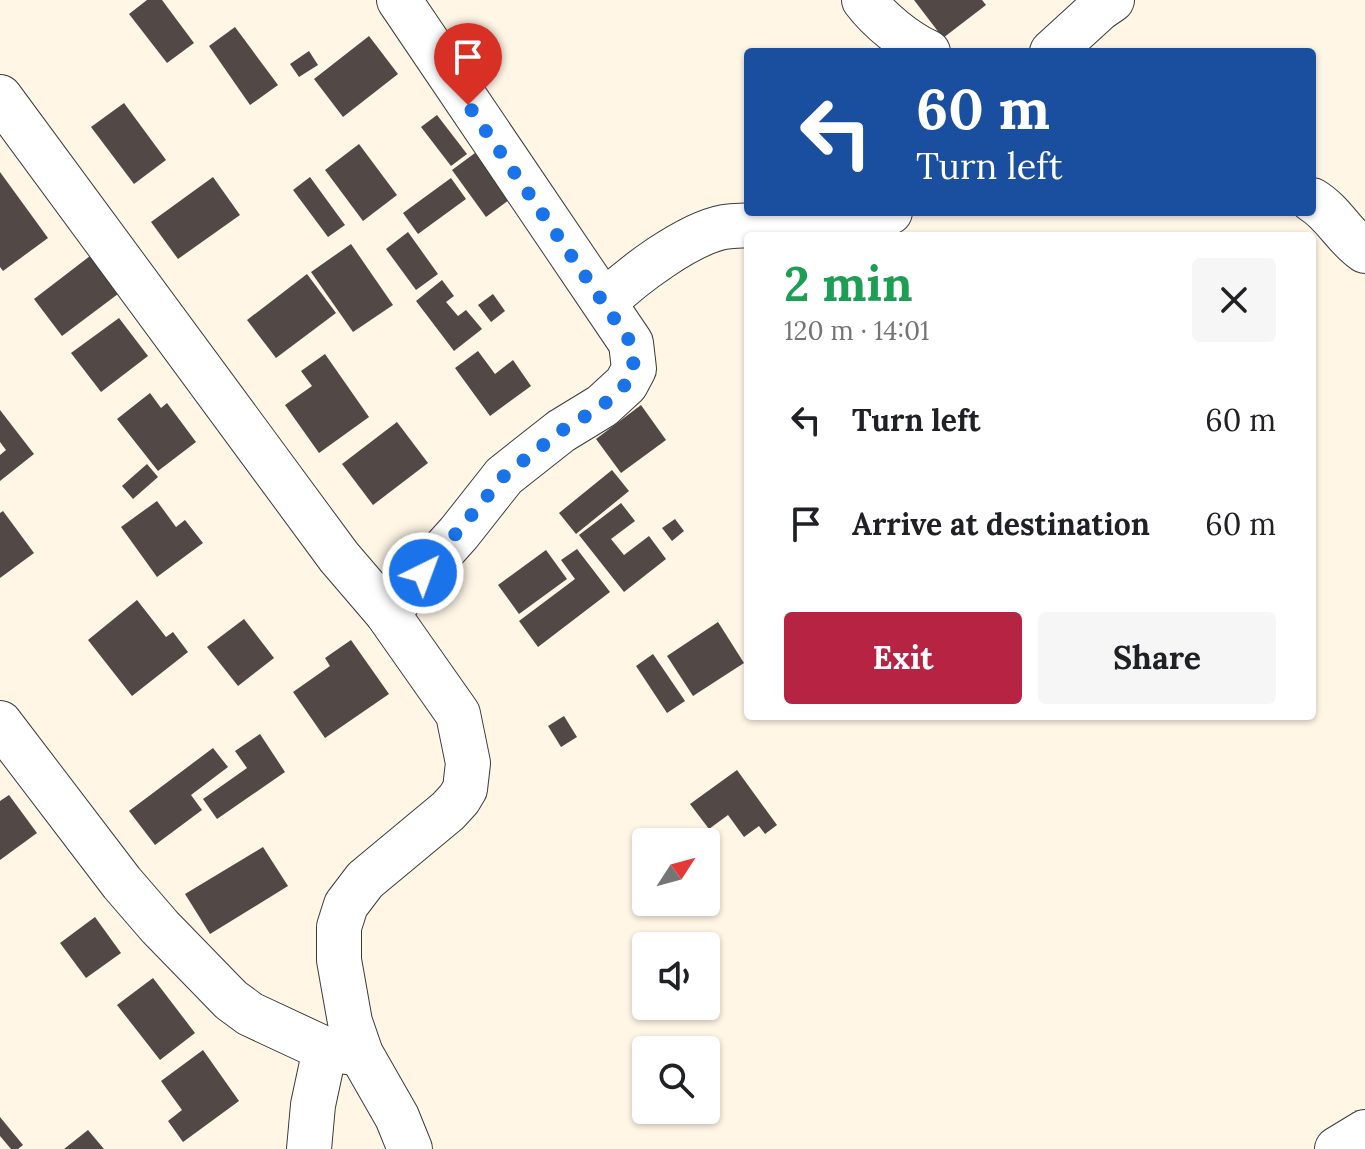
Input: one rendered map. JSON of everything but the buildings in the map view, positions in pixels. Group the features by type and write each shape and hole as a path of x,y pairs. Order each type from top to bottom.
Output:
{"street":[{"path":"387,613 459,533 504,476 561,431 602,406 626,384 634,369 631,343 605,302 399,0"},
{"path":"864,0 922,48"},
{"path":"1056,48 1112,0"},
{"path":"0,97 339,557 387,613 458,714 468,763 465,789 448,811 365,880 342,914 338,938 343,989 343,1052 316,1085 309,1149"},
{"path":"1316,203 1327,210 1352,241 1365,251"},
{"path":"605,302 627,281 659,259 722,227 814,223 873,216"},
{"path":"0,723 79,829 195,965 250,1014 343,1052 397,1117 410,1149"},
{"path":"1337,1149 1365,1132"}],"route":[{"path":"423,573 504,476 561,431 602,406 626,384 634,369 631,343 468,105"}]}
